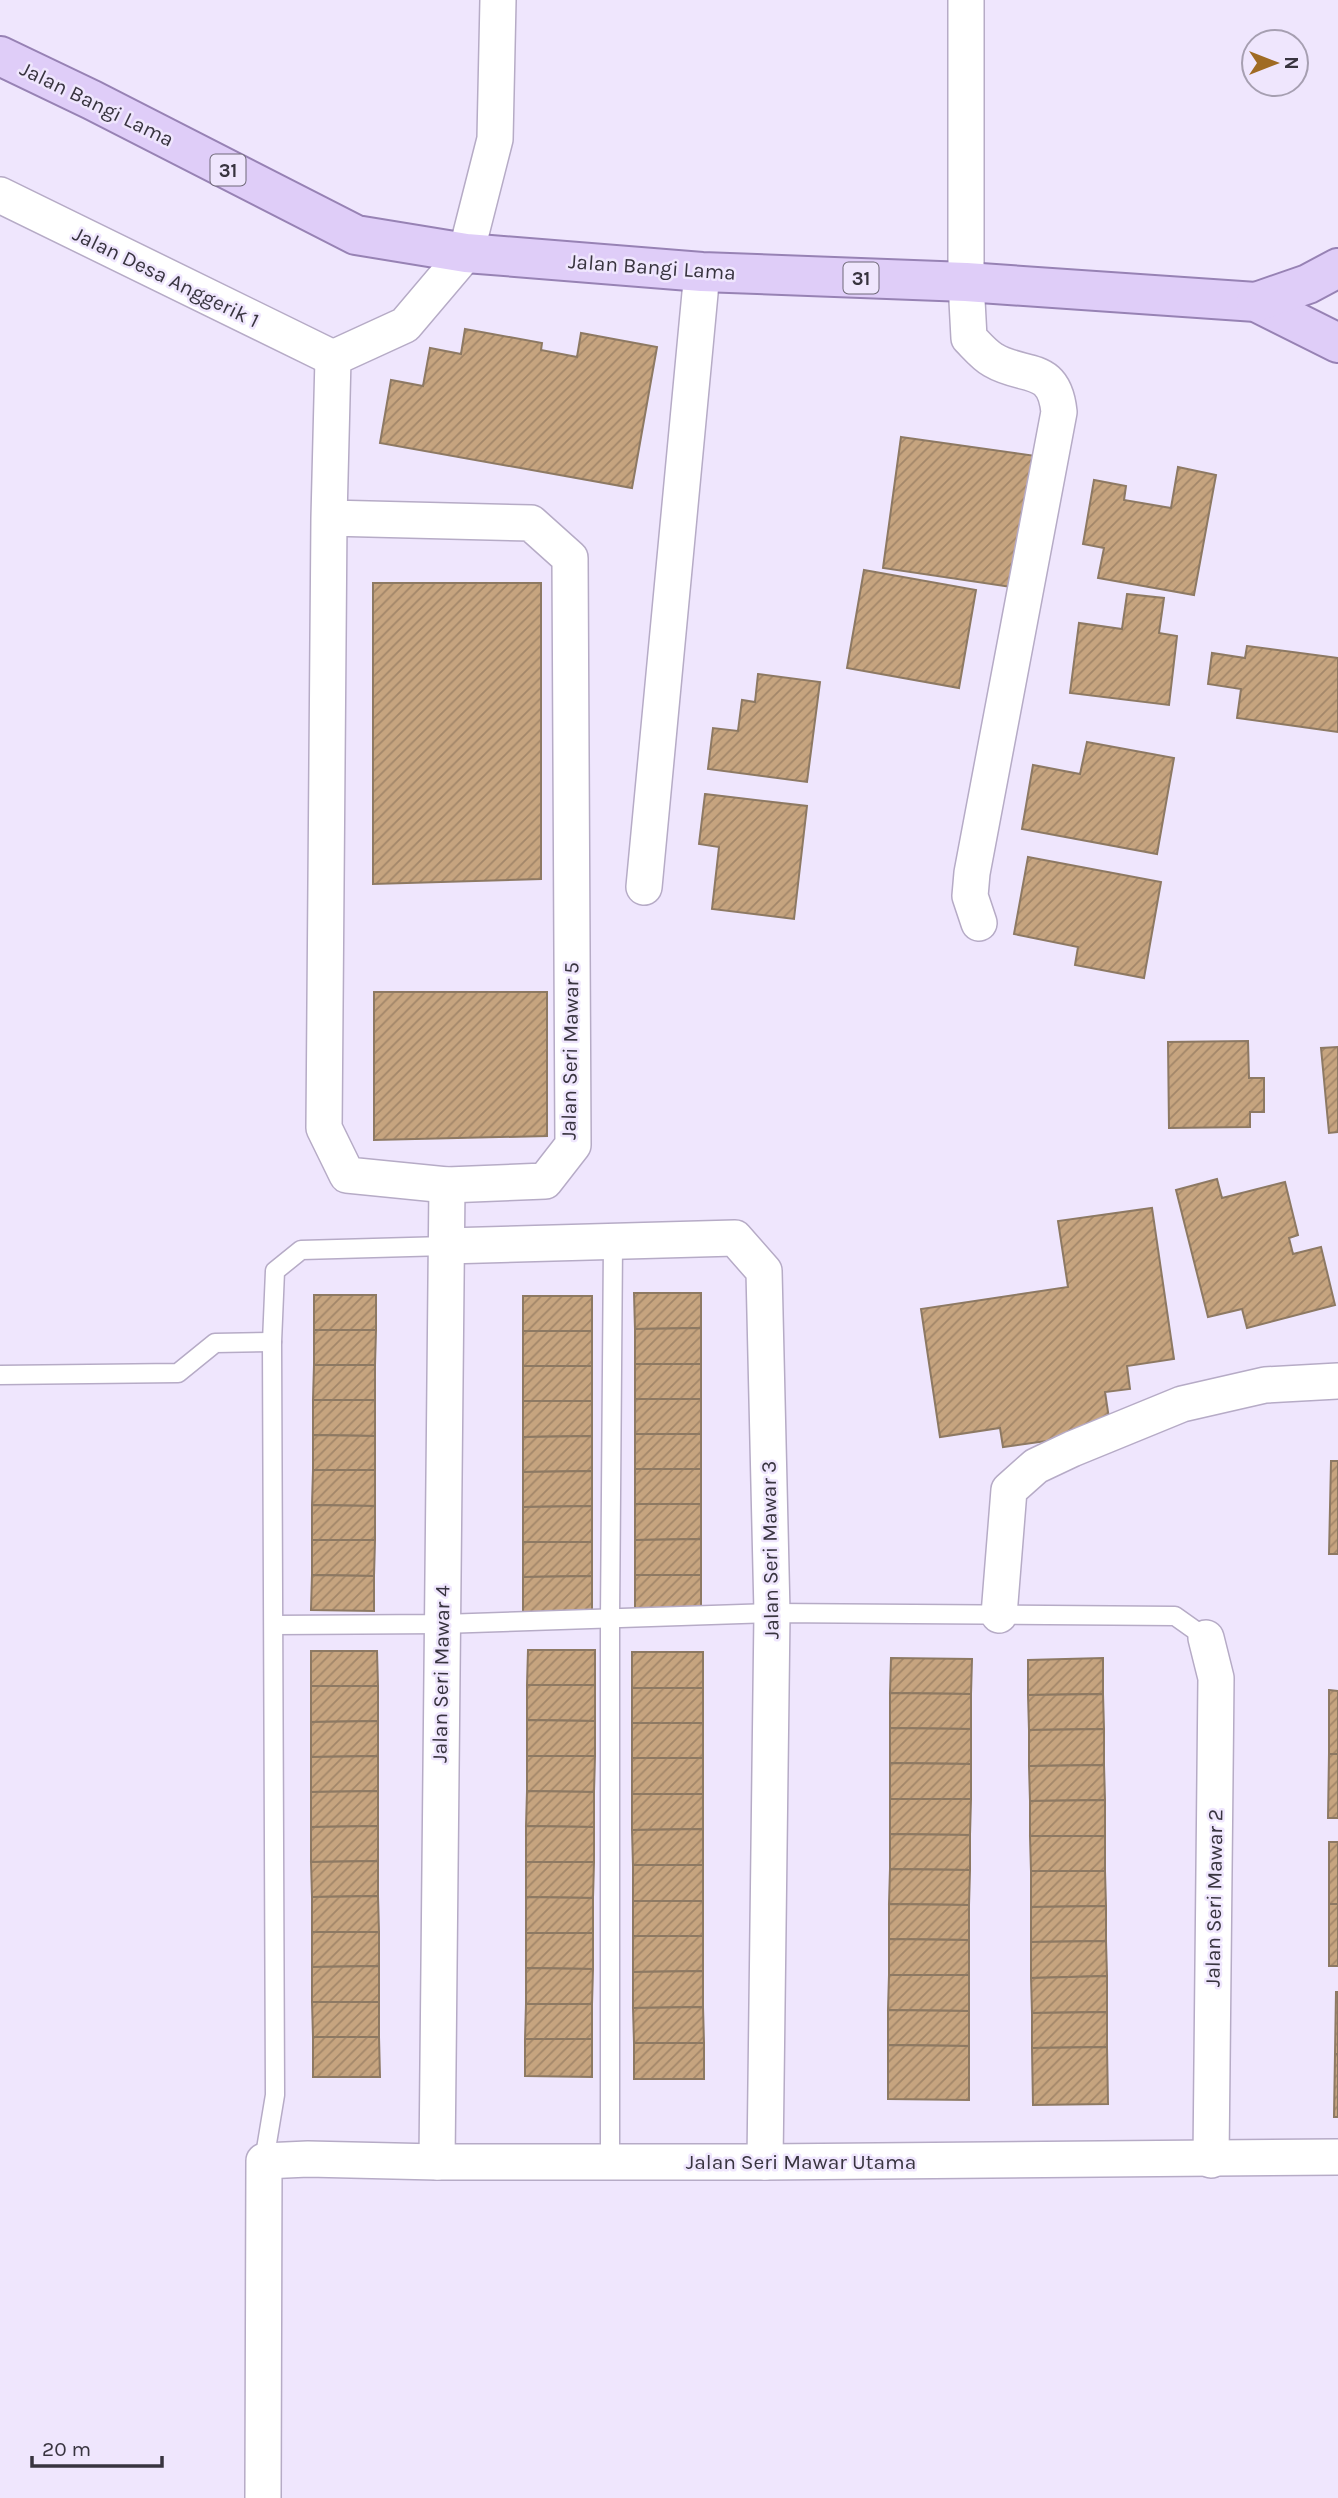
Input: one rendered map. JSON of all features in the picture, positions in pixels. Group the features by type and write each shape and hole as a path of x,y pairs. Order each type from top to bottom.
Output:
{"main road":[{"name":"Jalan Bangi Lama","path":"0,56 356,235 466,253 702,272 966,282 1256,302 1338,343"},
{"path":"1256,302 1308,284 1338,268"}],"street":[{"path":"333,358 405,325 466,253 495,139 498,0"},
{"path":"966,0 966,282 969,338 994,360 1043,377 1057,392 1059,412 972,873 970,896 979,923"},
{"name":"Jalan Desa Anggerik 1","path":"0,195 333,358"},
{"path":"644,887 702,272"},
{"name":"Jalan Seri Mawar 5","path":"328,518 531,523 570,558 573,1145 545,1181 447,1185 347,1175 324,1128 328,518 333,358"},
{"name":"Jalan Seri Mawar 4","path":"437,2162 447,1185"},
{"name":"Jalan Seri Mawar 3","path":"446,1246 735,1238 764,1271 772,1613 765,2162"},
{"path":"999,1615 1009,1490 1036,1466 1182,1404 1265,1385 1338,1381"},
{"name":"Jalan Seri Mawar 2","path":"1206,1637 1216,1678 1211,2160"},
{"name":"Jalan Seri Mawar Utama","path":"264,2161 765,2162 1338,2157"},
{"path":"262,2498 264,2161"}],"lane":[{"path":"610,2162 613,1243"},
{"path":"264,2161 275,2095 272,1342 275,1271 301,1250 446,1246"},
{"path":"0,1375 178,1373 215,1343 272,1342"},
{"path":"274,1625 442,1624 772,1613 1175,1616 1206,1637"}],"building":[{"path":"465,329 542,343 541,350 577,357 581,333 657,347 632,488 380,443 391,380 423,386 430,348 461,354"},
{"path":"901,437 1036,456 1018,588 883,568"},
{"path":"1178,467 1216,475 1194,595 1098,578 1104,548 1083,544 1094,480 1126,486 1124,500 1171,508"},
{"path":"864,570 976,590 959,688 847,668"},
{"path":"373,583 541,583 541,879 373,884"},
{"path":"1127,594 1164,598 1159,633 1177,636 1169,705 1070,693 1079,623 1122,629"},
{"path":"1247,646 1338,658 1338,732 1237,718 1241,689 1208,684 1212,653 1245,658"},
{"path":"758,674 820,682 807,782 708,769 713,728 738,731 742,700 755,702"},
{"path":"1087,742 1174,758 1157,854 1022,829 1033,765 1080,774"},
{"path":"705,794 807,806 794,919 712,909 719,847 699,844"},
{"path":"1028,857 1161,882 1144,978 1075,965 1078,947 1014,934"},
{"path":"374,992 547,992 547,1136 374,1140"},
{"path":"1248,1041 1249,1078 1264,1078 1264,1112 1250,1112 1250,1127 1169,1128 1168,1042"},
{"path":"1338,1047 1338,1132 1329,1133 1321,1048"},
{"path":"1217,1179 1222,1198 1285,1182 1298,1235 1289,1238 1293,1254 1321,1247 1335,1305 1247,1328 1242,1309 1208,1317 1176,1190"},
{"path":"1152,1208 1174,1359 1127,1366 1130,1389 1105,1392 1111,1432 1003,1447 1000,1428 940,1437 921,1309 1068,1287 1058,1221"},
{"path":"634,1293 701,1293 701,1328 635,1329"},
{"path":"314,1295 376,1295 376,1330 314,1330"},
{"path":"523,1296 592,1296 592,1331 523,1331"},
{"path":"701,1328 701,1364 635,1364 635,1329"},
{"path":"314,1330 376,1330 375,1365 314,1365"},
{"path":"523,1331 592,1331 592,1366 523,1366"},
{"path":"635,1364 701,1364 701,1399 635,1399"},
{"path":"314,1365 375,1365 375,1400 313,1400"},
{"path":"523,1366 592,1366 592,1401 523,1401"},
{"path":"635,1399 701,1399 701,1434 635,1434"},
{"path":"313,1400 375,1400 375,1436 313,1435"},
{"path":"523,1401 592,1401 592,1436 523,1437"},
{"path":"635,1434 701,1434 701,1469 635,1469"},
{"path":"313,1435 375,1436 375,1470 313,1470"},
{"path":"592,1436 592,1471 523,1472 523,1437"},
{"path":"1331,1461 1338,1461 1338,1554 1329,1554"},
{"path":"635,1469 701,1469 701,1504 635,1504"},
{"path":"313,1470 375,1470 375,1506 312,1505"},
{"path":"592,1471 592,1506 523,1507 523,1472"},
{"path":"635,1504 701,1504 701,1539 635,1540"},
{"path":"312,1505 375,1506 375,1540 312,1540"},
{"path":"592,1506 592,1542 523,1542 523,1507"},
{"path":"701,1539 701,1575 635,1575 635,1540"},
{"path":"312,1540 375,1540 374,1576 312,1575"},
{"path":"523,1542 592,1542 592,1576 523,1577"},
{"path":"312,1575 374,1576 374,1611 311,1610"},
{"path":"635,1575 701,1575 701,1610 635,1610"},
{"path":"592,1576 592,1612 523,1612 523,1577"},
{"path":"528,1650 595,1650 595,1685 527,1685"},
{"path":"311,1651 377,1651 378,1686 311,1686"},
{"path":"632,1652 703,1652 703,1688 632,1688"},
{"path":"891,1658 972,1659 971,1694 890,1693"},
{"path":"1103,1658 1103,1694 1028,1695 1028,1660"},
{"path":"527,1685 595,1685 595,1721 527,1720"},
{"path":"311,1686 378,1686 378,1721 311,1722"},
{"path":"632,1688 703,1688 703,1723 632,1723"},
{"path":"1329,1690 1338,1691 1338,1754 1329,1754"},
{"path":"890,1693 971,1694 971,1729 890,1728"},
{"path":"1103,1694 1104,1729 1029,1730 1028,1695"},
{"path":"527,1720 595,1721 595,1756 527,1756"},
{"path":"378,1721 378,1756 311,1757 311,1722"},
{"path":"632,1723 703,1723 703,1758 632,1758"},
{"path":"890,1728 971,1729 971,1764 890,1763"},
{"path":"1104,1729 1104,1765 1029,1766 1029,1730"},
{"path":"1329,1754 1338,1754 1338,1818 1328,1818"},
{"path":"378,1756 378,1791 311,1792 311,1757"},
{"path":"527,1756 595,1756 594,1792 527,1791"},
{"path":"632,1758 703,1758 703,1794 632,1794"},
{"path":"890,1763 971,1764 971,1799 890,1799"},
{"path":"1104,1765 1105,1800 1030,1801 1029,1766"},
{"path":"378,1791 378,1826 311,1827 311,1792"},
{"path":"527,1791 594,1792 594,1827 526,1826"},
{"path":"632,1794 703,1794 703,1829 632,1830"},
{"path":"890,1799 971,1799 970,1835 890,1834"},
{"path":"1105,1800 1105,1836 1030,1836 1030,1801"},
{"path":"378,1826 378,1861 311,1862 311,1827"},
{"path":"526,1826 594,1827 594,1862 526,1862"},
{"path":"703,1829 703,1865 633,1865 632,1830"},
{"path":"890,1834 970,1835 970,1870 890,1869"},
{"path":"1030,1836 1105,1836 1105,1871 1031,1871"},
{"path":"1329,1842 1338,1842 1338,1904 1329,1904"},
{"path":"378,1861 378,1896 312,1897 311,1862"},
{"path":"526,1862 594,1862 593,1898 526,1897"},
{"path":"633,1865 703,1865 703,1901 633,1901"},
{"path":"890,1869 970,1870 969,1905 889,1904"},
{"path":"1031,1871 1105,1871 1106,1906 1031,1907"},
{"path":"378,1896 379,1932 312,1932 312,1897"},
{"path":"526,1897 593,1898 593,1933 526,1933"},
{"path":"633,1901 703,1901 703,1936 633,1936"},
{"path":"889,1904 969,1905 969,1940 889,1939"},
{"path":"1329,1904 1338,1904 1338,1966 1329,1966"},
{"path":"1106,1906 1106,1941 1031,1942 1031,1907"},
{"path":"312,1932 379,1932 379,1966 312,1967"},
{"path":"526,1933 593,1933 593,1969 526,1968"},
{"path":"633,1936 703,1936 703,1971 633,1972"},
{"path":"889,1939 969,1940 969,1975 889,1975"},
{"path":"1106,1941 1107,1976 1031,1978 1031,1942"},
{"path":"379,1966 379,2002 312,2002 312,1967"},
{"path":"526,1968 593,1969 592,2004 526,2004"},
{"path":"703,1971 703,2007 633,2008 633,1972"},
{"path":"889,1975 969,1975 969,2011 888,2010"},
{"path":"1107,1976 1107,2012 1032,2013 1031,1978"},
{"path":"1338,1992 1338,2054 1335,2054"},
{"path":"312,2002 379,2002 379,2037 313,2037"},
{"path":"526,2004 592,2004 592,2039 525,2039"},
{"path":"703,2007 704,2043 634,2043 633,2008"},
{"path":"888,2010 969,2011 969,2046 888,2045"},
{"path":"1107,2012 1107,2047 1032,2048 1032,2013"},
{"path":"313,2037 379,2037 380,2077 313,2077"},
{"path":"525,2039 592,2039 592,2077 525,2076"},
{"path":"634,2043 704,2043 704,2079 634,2079"},
{"path":"888,2045 969,2046 969,2100 888,2099"},
{"path":"1107,2047 1108,2104 1033,2105 1032,2048"},
{"path":"1335,2054 1338,2054 1338,2117 1334,2117"}]}
